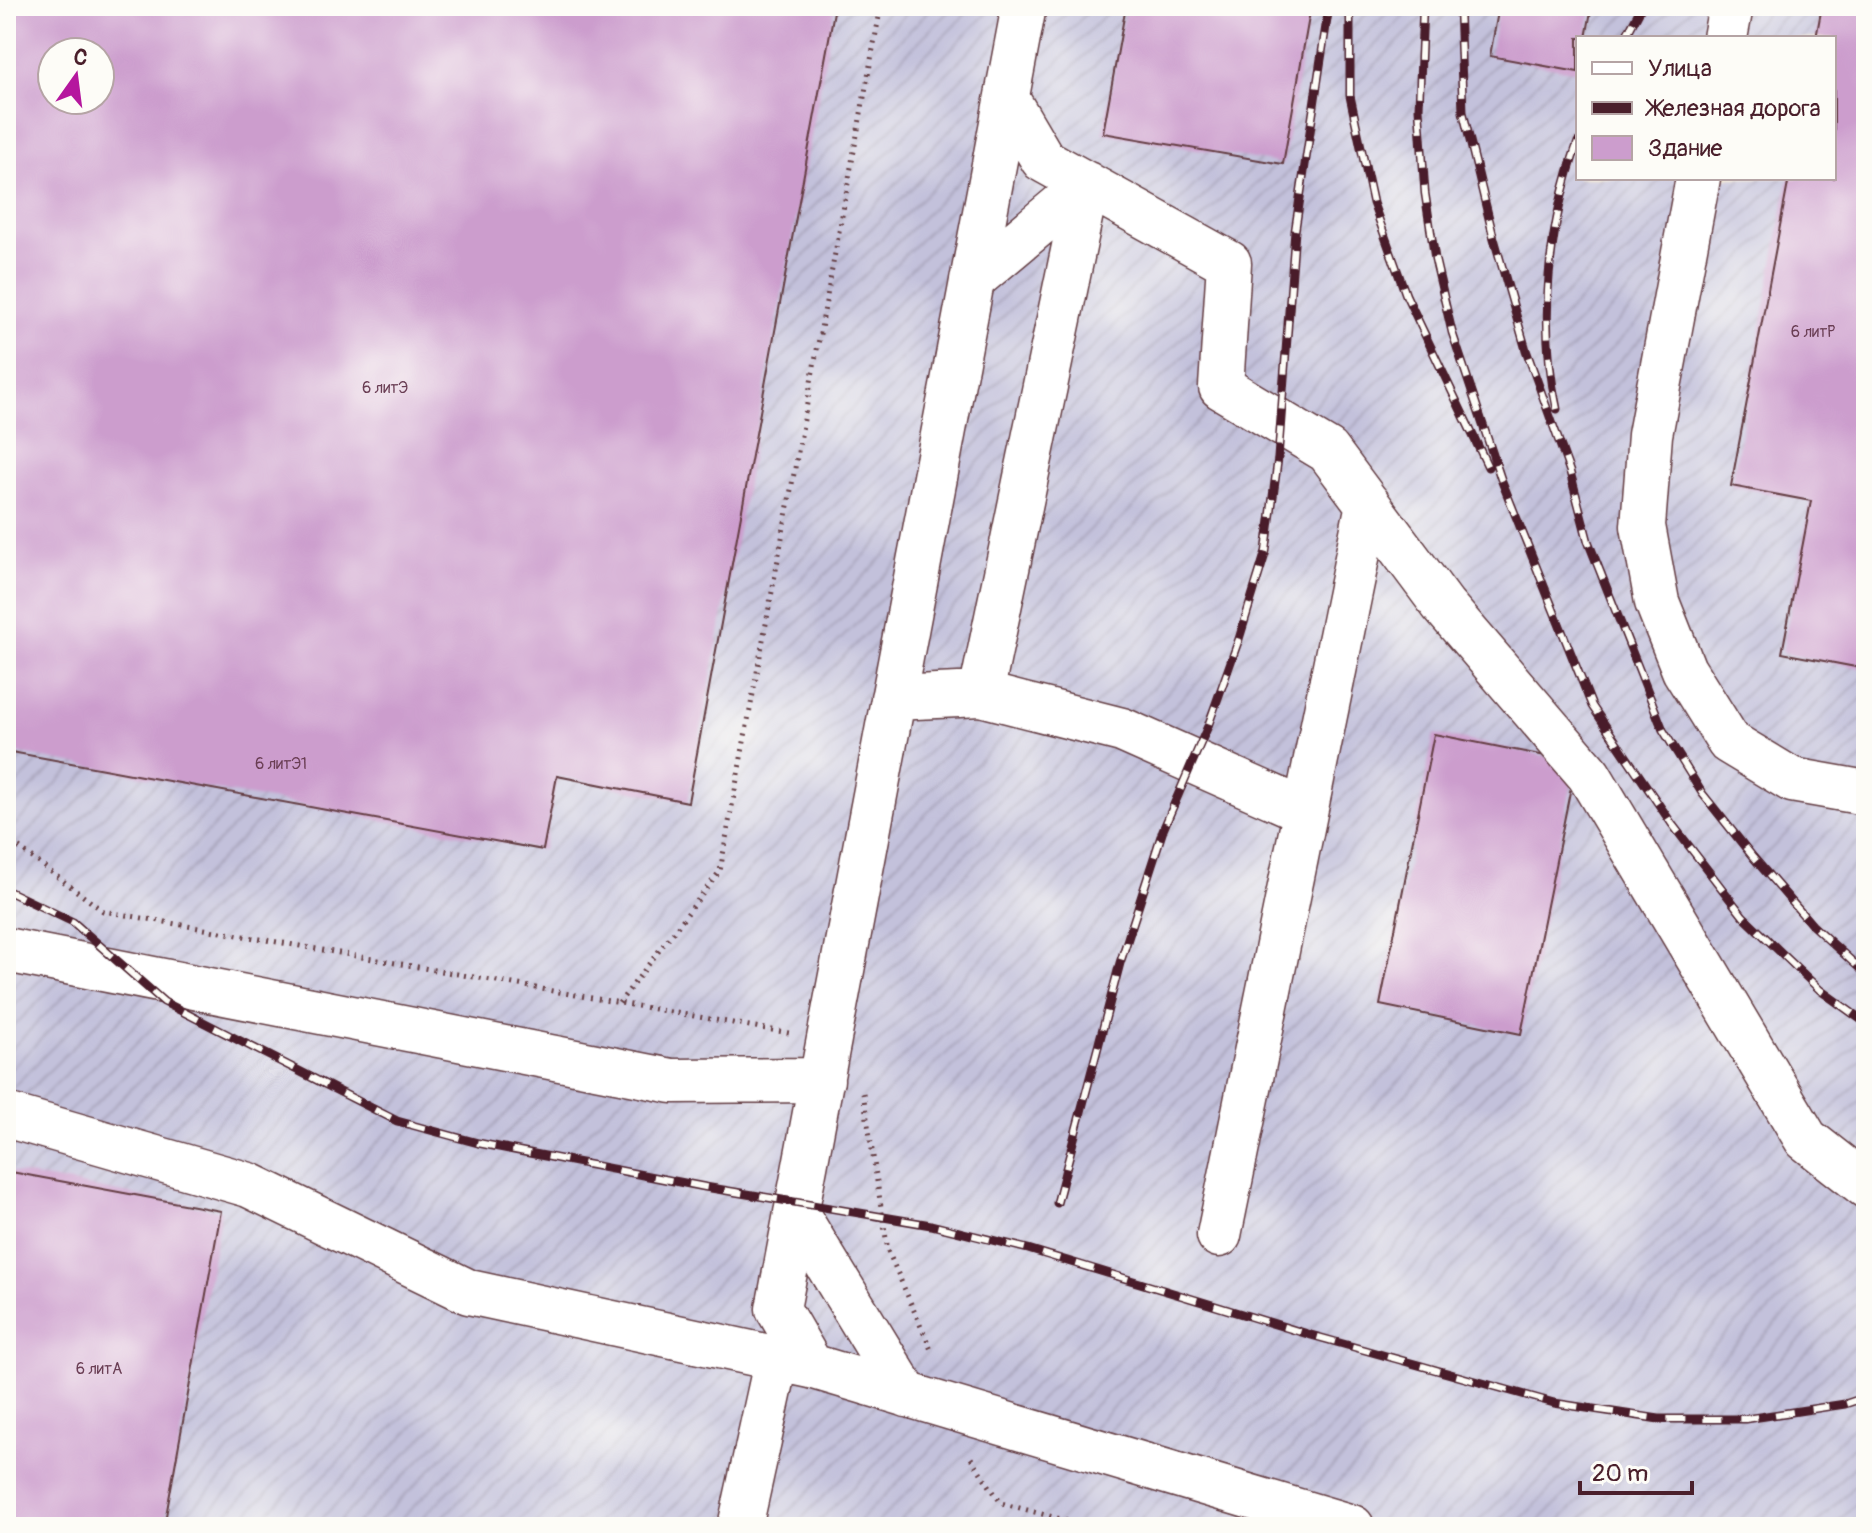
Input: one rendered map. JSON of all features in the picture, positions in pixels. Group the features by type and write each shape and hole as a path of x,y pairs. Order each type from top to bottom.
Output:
{"lane":[{"path":"740,1527 794,1362 778,1309 1024,6"},
{"path":"1725,36 1731,6"},
{"path":"1007,99 1043,160 1229,263 1221,387 1328,451 1443,605 1589,775 1806,1139 1866,1186"},
{"path":"1698,180 1650,435 1643,526 1657,602 1684,670 1729,742 1792,780 1866,793"},
{"path":"972,280 1087,184"},
{"path":"981,694 1087,184"},
{"path":"1219,1235 1368,504"},
{"path":"893,698 981,694 1122,730 1305,811"},
{"path":"6,950 672,1081 822,1080"},
{"path":"6,1115 249,1185 469,1292 794,1362 907,1395 1248,1511 1352,1527"},
{"path":"796,1213 907,1395"}],"path":[{"path":"619,1003 720,871 881,6"}],"shaded area":[{"path":"6,6 1866,6 1866,1527 6,1527"}],"building":[{"path":"6,6 835,6 688,802 557,776 543,850 6,751"},
{"path":"1126,6 1311,6 1283,164 1103,133"},
{"path":"1499,6 1592,6 1586,36 1576,36 1576,72 1490,56"},
{"path":"1822,6 1866,6 1866,669 1782,653 1811,501 1731,486 1789,180 1836,180 1836,36 1816,36"},
{"path":"1434,734 1576,762 1521,1034 1380,1005"},
{"path":"6,1171 221,1211 164,1527 6,1527"}],"railway":[{"path":"1057,1203 1120,963 1163,830 1208,726 1239,639 1266,551 1278,458 1295,231 1329,6"},
{"path":"1350,6 1350,96 1373,203 1406,295 1488,467"},
{"path":"1423,6 1419,108 1425,193 1435,259 1452,332 1501,479 1592,706 1672,824 1743,916 1820,990 1866,1023"},
{"path":"1459,6 1463,112 1493,235 1526,350 1570,472 1588,541 1663,730 1702,793 1753,857 1812,925 1866,974"},
{"path":"1626,36 1642,6"},
{"path":"1557,409 1548,342 1549,274 1559,207 1576,148"},
{"path":"6,890 73,922 164,1002 397,1121 478,1143 705,1187 931,1225 1028,1249 1311,1335 1554,1403 1659,1419 1746,1419 1845,1404 1866,1397"}]}
